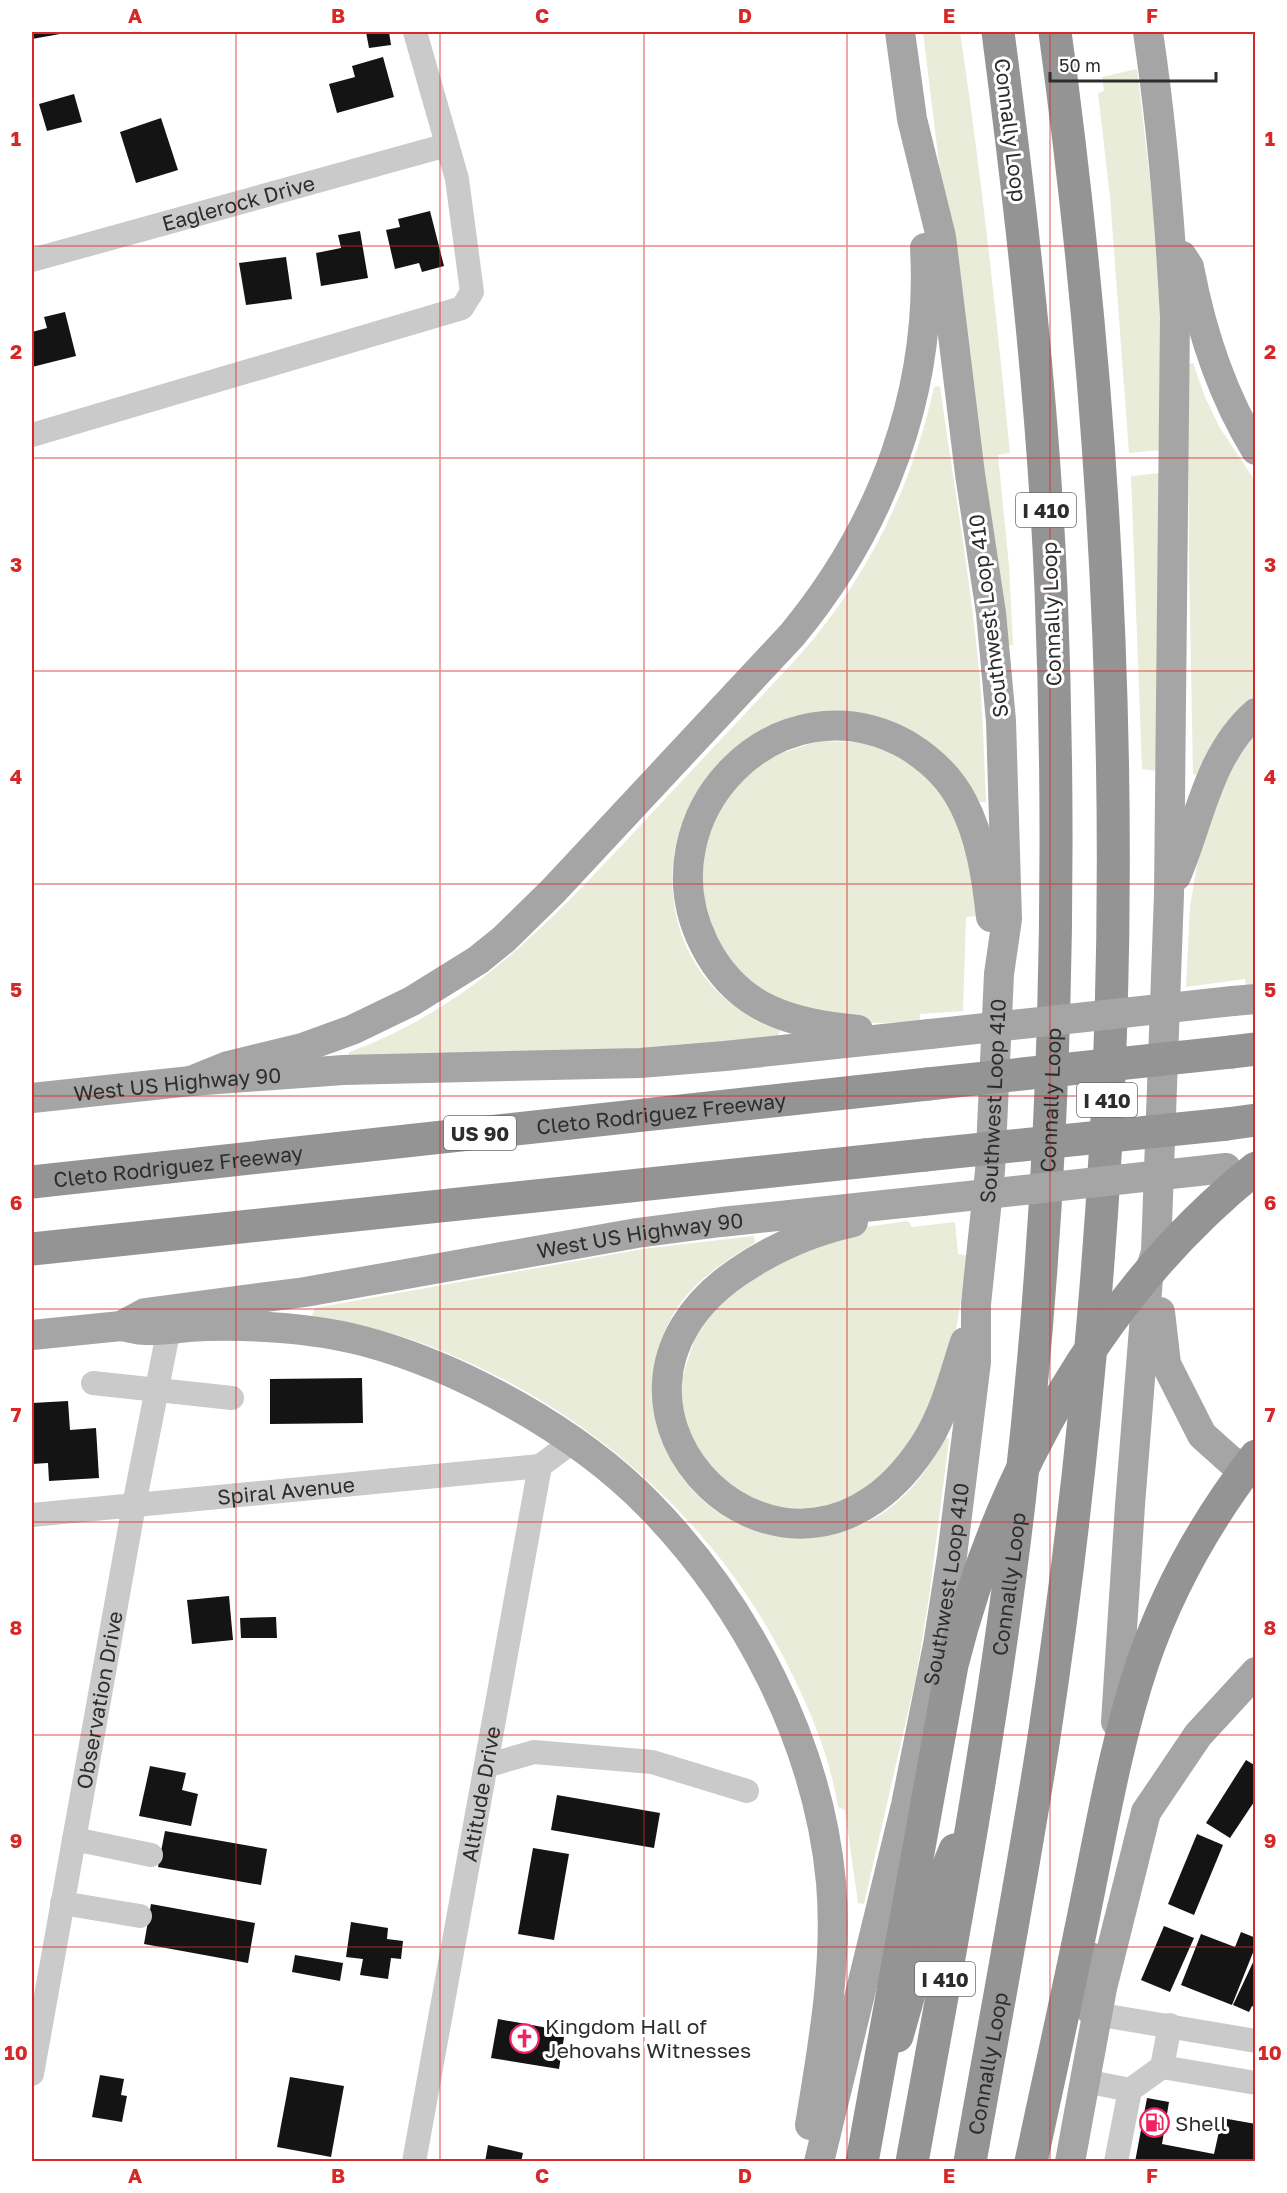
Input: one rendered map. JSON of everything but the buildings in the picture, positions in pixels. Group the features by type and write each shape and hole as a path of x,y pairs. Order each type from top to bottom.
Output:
{"highway":[{"name":"Connally Loop","path":"912,2162 977,1797 1010,1574 1035,1336 1052,1070 1056,898 1054,714 1046,505 1026,260 998,32"},
{"name":"Connally Loop","path":"970,2162 1038,1772 1066,1577 1096,1294 1107,1089 1112,806 1106,564 1088,319 1055,32"},
{"name":"Cleto Rodriguez Freeway","path":"32,1182 1243,1050"},
{"path":"32,1249 1241,1122"},
{"path":"862,2162 948,1683 962,1624 991,1539 1037,1438 1096,1343 1144,1279 1246,1167"},
{"path":"1031,2162 1114,1767 1132,1695 1154,1633 1179,1578 1214,1517 1256,1456"},
{"path":"862,2162 939,1889 977,1797"}],"main road":[{"name":"Southwest Loop 410","path":"819,2162 893,1864 938,1645 976,1362 976,1304 990,1171 999,974 1007,919 1004,796 992,613 962,414 941,237 912,119 900,32"},
{"path":"1148,32 1163,144 1171,238 1176,360 1170,646 1169,894 1156,1252 1161,1329 1166,1364 1202,1435 1231,1461 1256,1471"},
{"path":"191,1081 228,1066 302,1048 352,1030 412,1001 478,960 515,929 561,883 766,663 820,600 850,555 877,504 902,434 916,376 924,321 926,272 923,215 912,119"},
{"path":"1171,238 1189,267 1203,326 1213,356 1230,401 1256,450"},
{"path":"1169,894 1187,851 1199,810 1217,765 1239,731 1256,713"},
{"path":"917,1035 810,1024 772,1012 749,999 718,969 697,928 691,906 688,882 690,851 705,807 731,771 751,754 790,734 817,728 840,727 861,729 889,737 917,751 930,762 950,782 970,817 987,888 999,974"},
{"name":"West US Highway 90","path":"32,1098 191,1081 360,1069 539,1067 640,1063 725,1056 1244,1000"},
{"name":"West US Highway 90","path":"32,1335 120,1326 146,1313 304,1292 637,1233 1246,1167"},
{"path":"916,1201 885,1216 833,1226 773,1250 726,1280 699,1305 678,1340 668,1382 672,1422 676,1438 687,1460 704,1482 721,1496 740,1508 763,1517 794,1523 812,1522 837,1518 862,1508 885,1492 897,1480 932,1432 952,1386 976,1304"},
{"path":"1096,2014 1085,2005 1083,1998 1108,1817 1148,1278 1156,1252"},
{"path":"120,1326 146,1330 210,1326 310,1331 368,1342 426,1361 465,1378 521,1409 572,1442 647,1503 682,1542 713,1583 747,1635 784,1709 807,1769 817,1803 828,1863 833,1931 826,2022 804,2162"},
{"path":"1070,2162 1107,1963 1146,1812 1198,1735 1256,1672"}],"street":[{"path":"32,435 462,308 472,292 457,179 415,32"},
{"name":"Eaglerock Drive","path":"32,260 447,145"},
{"name":"Observation Drive","path":"32,2074 134,1505 169,1328"},
{"path":"93,1383 232,1398"},
{"path":"540,1466 572,1442"},
{"name":"Spiral Avenue","path":"32,1515 540,1466"},
{"name":"Altitude Drive","path":"414,2162 540,1466"},
{"path":"486,1766 534,1752 652,1762 747,1791"},
{"path":"74,1839 151,1855"},
{"path":"62,1904 140,1916"},
{"path":"1096,2014 1256,2041"},
{"path":"1116,2162 1130,2090 1162,2067 1170,2025"},
{"path":"1162,2067 1256,2083"},
{"path":"1085,2081 1130,2090"}],"green space":[{"path":"923,32 960,32 988,242 1010,453 998,455 1009,566 1013,645 1003,646 952,270"},
{"path":"1137,69 1156,232 1161,299 1161,450 1129,453 1110,197 1098,93 1104,91 1102,77"},
{"path":"1193,363 1205,397 1220,428 1256,482 1255,697 1245,706 1196,775 1193,774 1189,561 1188,364"},
{"path":"940,386 979,670 986,802 979,802 926,742 753,737 717,765 690,804 679,834 673,865 673,898 680,929 692,958 711,985 746,1014 762,1024 780,1030 778,1037 646,1050 349,1057 349,1052 393,1034 433,1012 506,959 605,863 799,656 846,596 884,530 913,460 934,387"},
{"path":"1161,473 1157,771 1142,769 1131,476"},
{"path":"1255,732 1255,985 1246,987 1245,979 1186,987 1190,907 1198,858 1229,771"},
{"path":"818,741 859,742 896,754 923,771 953,808 969,857 979,916 966,917 963,1011 920,1014 920,1022 872,1023 831,1019 750,986 707,928 700,854 730,789 768,758"},
{"path":"908,1221 912,1227 955,1222 958,1254 968,1256 954,1343 926,1421 878,1484 819,1511 751,1503 696,1454 678,1390 702,1317 778,1260 866,1227"},
{"path":"754,1236 755,1243 719,1266 687,1295 673,1314 656,1359 653,1382 657,1423 671,1460 693,1491 722,1515 756,1531 793,1538 832,1534 871,1520 883,1513 905,1495 924,1473 945,1436 949,1440 929,1597 916,1677 864,1904 858,1903 845,1810 838,1807 824,1749 793,1676 752,1603 715,1553 674,1506 628,1463 578,1425 525,1391 469,1362 410,1339 312,1316 315,1308 643,1249"}],"place":[{"name":"Kingdom Hall of Jehovahs Witnesses","path":"524,2038"},
{"name":"Shell","path":"1154,2123"}]}
